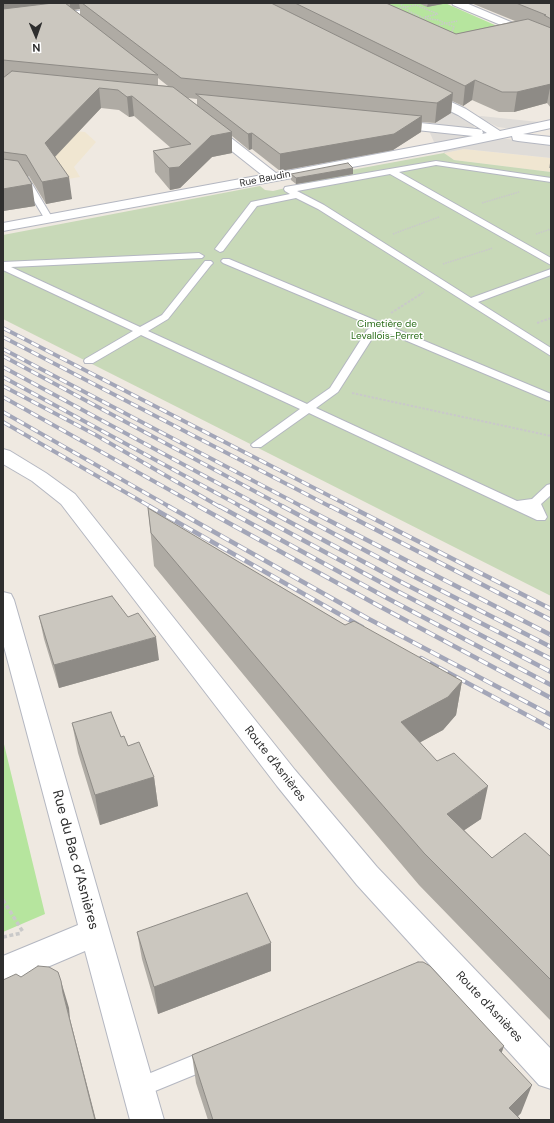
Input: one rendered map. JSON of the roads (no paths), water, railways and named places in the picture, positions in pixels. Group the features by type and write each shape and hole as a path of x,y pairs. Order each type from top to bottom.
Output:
{"street":[{"path":"3,23 167,3"},
{"path":"457,3 551,43"},
{"path":"58,7 79,24"},
{"path":"415,89 462,112 498,135"},
{"path":"198,118 273,177"},
{"path":"381,123 551,140"},
{"name":"Rue Baudin","path":"3,228 551,124"},
{"name":"Route d'Asnières","path":"3,456 39,477 68,499 286,778 438,964 551,1073"},
{"name":"Rue du Bac d’Asnières","path":"3,600 147,1120"},
{"path":"3,971 95,932"}],"lane":[{"path":"220,249 254,204 290,190 436,163 551,180"},
{"path":"391,171 551,262"},
{"path":"3,176 25,179 49,219"},
{"path":"273,177 290,190 321,207 551,353"},
{"path":"3,266 204,252 220,249 228,252 230,256 226,260 220,262 208,263 201,259 204,252"},
{"path":"226,260 551,398"},
{"path":"89,361 165,317 208,263"},
{"path":"3,266 546,520"},
{"path":"470,302 551,272"},
{"path":"257,445 334,390 377,325"},
{"path":"515,505 535,503 551,488"},
{"path":"535,503 546,520"},
{"path":"138,1088 226,1052"}],"railway":[{"path":"3,328 351,507"},
{"path":"3,337 331,507"},
{"path":"3,349 303,507"},
{"path":"3,356 284,507"},
{"path":"3,367 262,507"},
{"path":"3,377 242,507"},
{"path":"3,386 94,434 220,507"},
{"path":"3,397 200,507"},
{"path":"3,412 170,507"},
{"path":"3,422 151,507"},
{"path":"149,506 362,627"},
{"path":"168,506 367,618 551,715"},
{"path":"198,506 379,606 551,698"},
{"path":"219,506 387,598 551,685"},
{"path":"240,506 551,672"},
{"path":"260,506 403,583 551,659"},
{"path":"282,506 411,575 551,647"},
{"path":"301,506 551,635"},
{"path":"330,506 551,620"},
{"path":"349,506 551,609"},
{"path":"421,658 551,728"}],"park label":[{"name":"Cimetière de Levallois-Perret","path":"387,330"}]}
